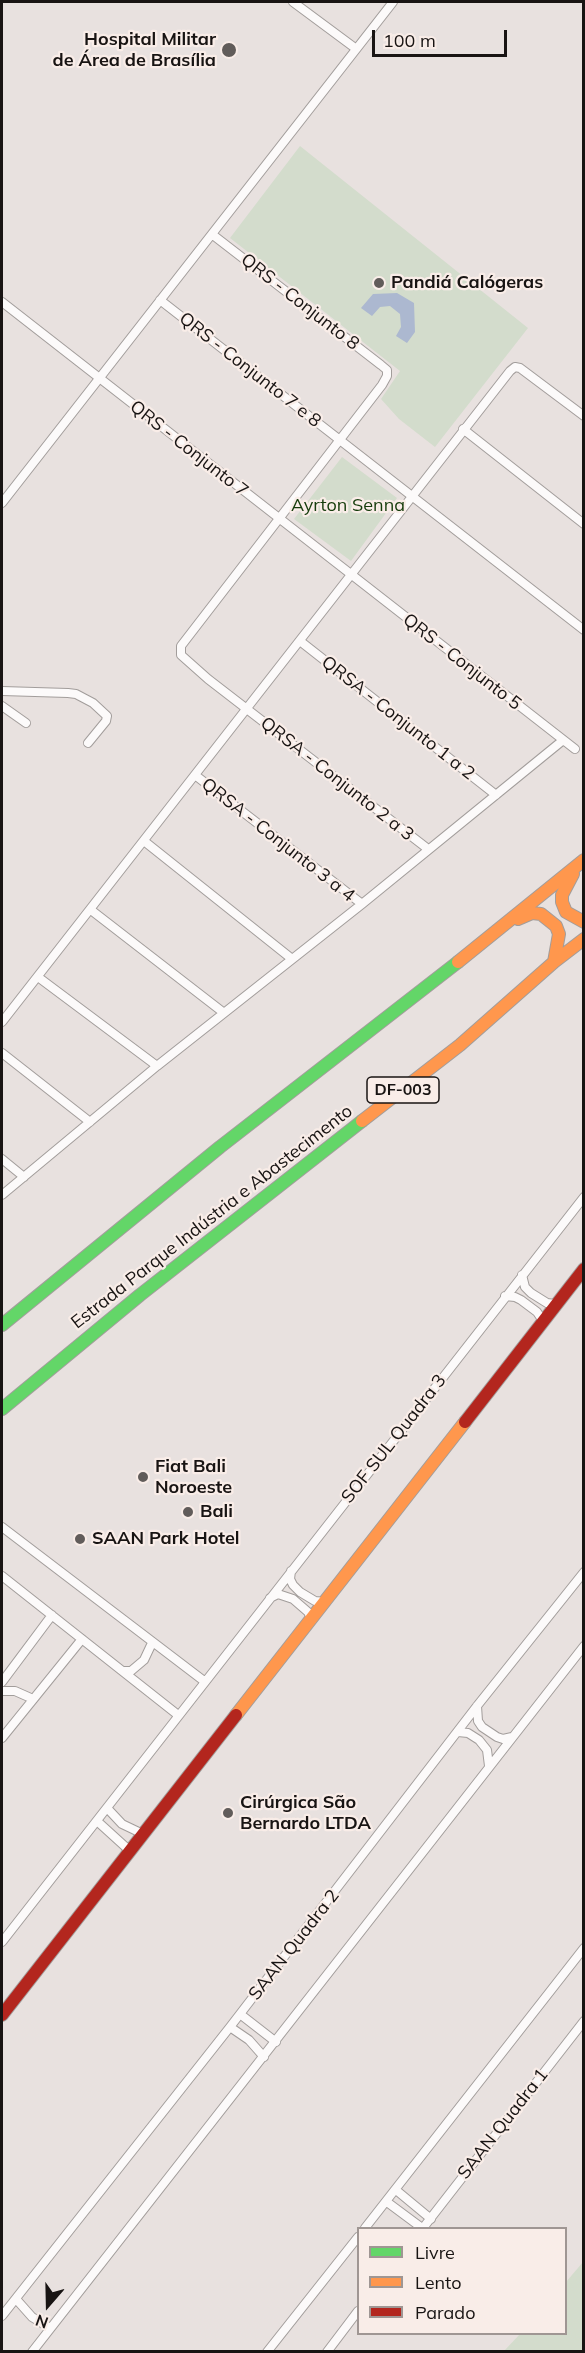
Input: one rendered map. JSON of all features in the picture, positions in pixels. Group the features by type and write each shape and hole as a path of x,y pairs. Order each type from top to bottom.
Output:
{"main road":[{"path":"580,863 565,886 562,902 566,912 584,922"},
{"path":"2,1325 220,1147 508,923 580,863"},
{"path":"508,923 532,913 541,914 550,919 559,934 554,962"},
{"name":"Estrada Parque Indústria e Abastecimento","path":"2,1409 140,1295 460,1045 554,962 584,939"},
{"path":"2,2015 584,1269"}],"street":[{"path":"293,2 355,48"},
{"path":"2,503 393,2"},
{"name":"QRS - Conjunto 8","path":"213,235 387,370 387,376 382,385 340,441"},
{"name":"QRS - Conjunto 7 e 8","path":"160,300 584,630"},
{"name":"QRS - Conjunto 7","path":"2,302 350,574"},
{"path":"2,1022 300,641 410,496 510,371 515,367 528,372 584,416"},
{"path":"463,429 584,524"},
{"path":"279,519 340,441"},
{"name":"QRSA - Conjunto 2 a 3","path":"279,519 181,646 179,650 182,657 428,849"},
{"name":"QRS - Conjunto 5","path":"350,574 575,749"},
{"name":"QRSA - Conjunto 1 a 2","path":"300,641 496,795"},
{"path":"2,691 76,694 93,703 106,716 106,722 88,743"},
{"path":"2,706 26,723"},
{"path":"2,1195 157,1066 362,904 562,741"},
{"name":"QRSA - Conjunto 3 a 4","path":"195,775 362,904"},
{"path":"144,841 292,959"},
{"path":"91,910 224,1013"},
{"path":"38,977 157,1066"},
{"path":"2,1053 90,1122"},
{"path":"2,1159 24,1177"},
{"name":"SOF SUL Quadra 3","path":"2,1942 584,1197"},
{"path":"522,1275 525,1287 531,1293 547,1303 555,1304"},
{"path":"505,1296 521,1300 537,1312 543,1321"},
{"path":"2,1416 18,1396"},
{"path":"2,1528 204,1681"},
{"path":"291,1570 290,1579 300,1592 315,1601 326,1602"},
{"name":"SAAN Quadra 2","path":"2,2316 584,1572"},
{"path":"2,1576 178,1715"},
{"path":"268,1599 278,1594 293,1599 308,1612 312,1620"},
{"path":"2,1682 52,1615"},
{"path":"2,1738 82,1639"},
{"path":"124,1671 131,1671 144,1660 152,1643"},
{"path":"32,2352 584,1646"},
{"path":"2,1691 15,1691 33,1699"},
{"path":"477,1706 478,1721 482,1727 497,1737 503,1739 512,1737"},
{"path":"458,1732 468,1733 479,1740 487,1750 489,1766"},
{"path":"107,1808 122,1824 143,1834"},
{"path":"97,1821 130,1851"},
{"path":"367,2227 584,1948"},
{"path":"240,2014 276,2042"},
{"name":"SAAN Quadra 1","path":"425,2227 584,2021"},
{"path":"230,2027 249,2040 264,2057"},
{"path":"396,2190 431,2219"},
{"path":"387,2202 420,2227"},
{"path":"267,2352 357,2238"},
{"path":"16,2299 32,2317 50,2328"},
{"path":"327,2352 357,2312"}],"green space":[{"name":"Pandiá Calógeras","path":"300,146 528,328 435,447 399,419 381,399 400,371 230,238"},
{"name":"Ayrton Senna","path":"342,457 397,498 351,561 294,519"},
{"path":"583,2262 583,2351 504,2351 519,2335 567,2335 567,2281"}],"water":[{"path":"397,293 414,303 415,332 407,343 396,336 401,327 400,314 390,306 380,307 372,316 361,308 373,294"}],"traffic: fast":[{"path":"2,1325 220,1147 458,962"},
{"path":"2,1409 140,1295 362,1121"}],"traffic: slow":[{"path":"458,962 584,860"},
{"path":"573,874 562,895 562,902 566,912 584,922"},
{"path":"518,919 532,913 541,914 556,926 559,934 554,962"},
{"path":"362,1121 460,1045 554,962 584,939"},
{"path":"236,1715 465,1422"}],"traffic: jam":[{"path":"465,1422 584,1269"},
{"path":"2,2015 236,1715"}],"place":[{"name":"Hospital Militar de Área de Brasília","path":"229,50"},
{"name":"Pandiá Calógeras","path":"379,283"},
{"name":"Fiat Bali Noroeste","path":"143,1477"},
{"name":"Bali","path":"188,1512"},
{"name":"SAAN Park Hotel","path":"80,1539"},
{"name":"Cirúrgica São Bernardo LTDA","path":"228,1813"}]}
